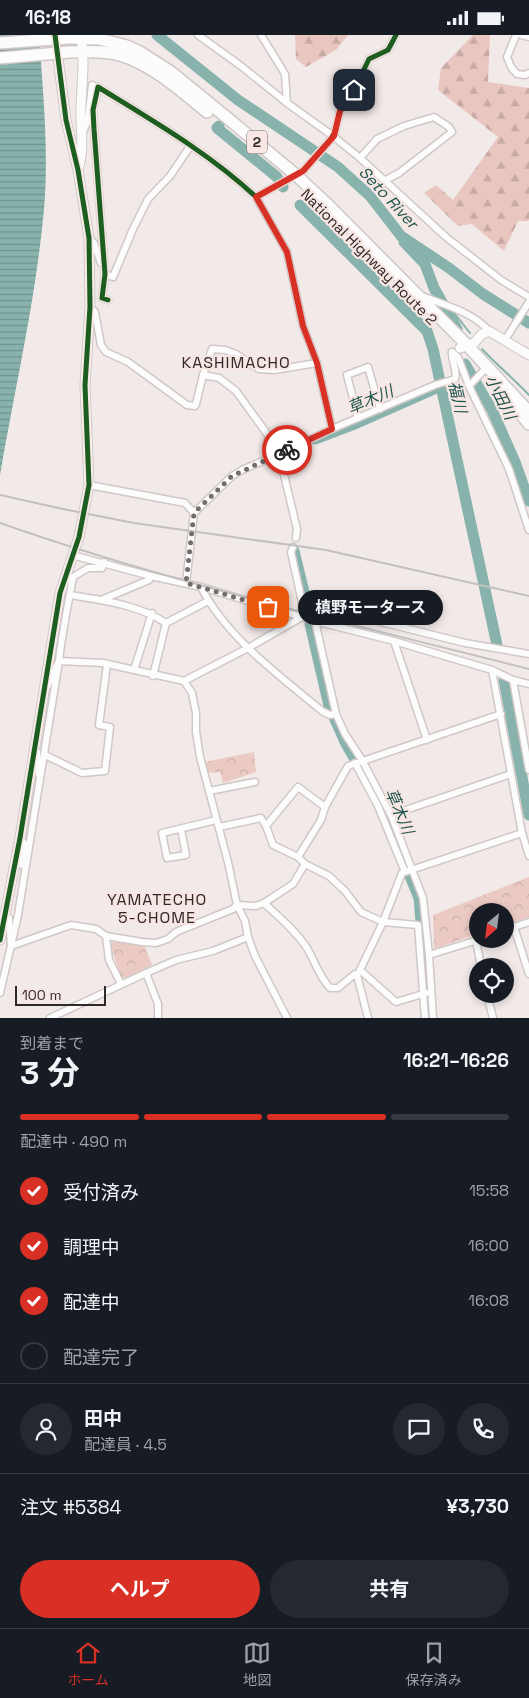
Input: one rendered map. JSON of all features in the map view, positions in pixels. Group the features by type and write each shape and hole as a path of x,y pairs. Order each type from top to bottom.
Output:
{"highway":[{"name":"National Highway Route 2","path":"0,43 82,37 120,44 154,60 211,105 418,295 460,348"},
{"name":"National Highway Route 2","path":"0,58 70,51 120,55 146,67 187,95 290,178 460,348 529,424"},
{"name":"National Highway Route 2","path":"483,372 529,412"}],"street":[{"path":"0,940 20,838 60,593 79,537 89,485 86,385 90,307 89,238 78,170 66,120 55,35"},
{"path":"198,35 242,66 287,103 360,158 446,237 501,280 529,297"},
{"path":"261,35 284,74 287,103"},
{"path":"256,197 290,178 332,137 340,111 354,90 369,59 388,50 396,35"},
{"path":"516,35 507,57 511,67 517,74 525,75 529,73"},
{"path":"521,35 529,37"},
{"path":"78,170 82,156 84,52 82,37"},
{"path":"81,135 88,120 92,85 191,145 237,179 256,197 287,252 303,326 317,363 332,429"},
{"path":"98,87 93,111 104,275 102,298 108,300"},
{"path":"360,158 377,139 404,126 434,117 448,127 452,133 399,173 384,181"},
{"path":"104,275 113,277 132,229 148,199 170,176 191,145"},
{"path":"89,238 94,243 104,275"},
{"path":"418,295 467,314 489,331 507,338 529,355"},
{"path":"507,338 529,302"},
{"path":"90,307 95,313 101,345 106,352 128,362 187,405 195,406 196,404 212,349 225,350 236,354 259,369 274,370 317,363"},
{"path":"186,583 194,513 232,476 332,429 435,385 455,379 451,356 460,348 474,343 485,332 489,331"},
{"path":"460,348 458,357 509,469 529,530"},
{"path":"358,419 347,375 368,367 380,409"},
{"path":"470,385 483,372"},
{"path":"204,375 219,378 236,391 280,454 297,529 296,537"},
{"path":"89,485 185,503 194,513"},
{"path":"292,547 291,552 302,602 302,617"},
{"path":"72,555 201,587 315,621 394,641 492,670 512,680 529,684"},
{"path":"62,629 66,621 73,577 88,568 102,568 104,563"},
{"path":"100,600 149,580 151,576"},
{"path":"201,587 208,601 248,648 322,711 334,714"},
{"path":"0,993 24,877 60,661 62,629 60,593"},
{"path":"70,595 100,600 152,613 166,623"},
{"path":"152,675 166,623 208,601"},
{"path":"302,602 465,643 529,654"},
{"path":"134,670 152,613"},
{"path":"60,661 107,665 184,681 248,648 302,617"},
{"path":"315,621 334,714 423,898 422,925 427,993 433,1018"},
{"path":"394,641 426,740"},
{"path":"42,696 60,661"},
{"path":"45,755 82,773 105,771 110,727 99,725 107,665"},
{"path":"492,670 522,833 529,856"},
{"path":"512,680 529,770"},
{"path":"184,681 192,693 200,757 237,905 245,921 248,937 255,956 287,1018"},
{"path":"298,857 321,820 325,807 348,766 501,714"},
{"path":"36,741 40,783"},
{"path":"358,762 391,815 409,871"},
{"path":"391,815 511,773"},
{"path":"209,791 255,782"},
{"path":"266,826 298,787 325,807"},
{"path":"181,829 186,855 167,858 162,833 181,829 218,823 261,818 273,845 298,857 305,864 329,875 345,891 361,912 382,922 422,925"},
{"path":"368,1018 359,973 402,873 522,833"},
{"path":"20,838 24,843 22,874 24,877"},
{"path":"11,945 71,925 96,929 106,936 156,943 168,939 176,932 233,909 237,905 256,906 264,903 293,884 305,864"},
{"path":"264,903 296,934 307,948 322,979 330,988 338,988 359,973"},
{"path":"5,916 9,918 11,945"},
{"path":"529,922 514,927 529,974"},
{"path":"422,925 429,955 425,1018"},
{"path":"106,936 109,960 121,984"},
{"path":"50,1018 176,960 213,951 248,937"},
{"path":"429,955 469,943"},
{"path":"146,973 158,1004 158,1018"},
{"path":"359,973 396,1002 427,993"},
{"path":"490,1003 493,1018"}],"green space":[{"path":"295,35 348,35 336,50 306,67 296,59"},
{"path":"473,35 490,35 488,82 529,88 529,220 518,221 504,251 472,224 458,226 424,193 436,185 453,200 498,137 438,90 441,68"},
{"path":"254,752 256,772 223,783 220,772 208,773 204,762"},
{"path":"529,877 529,917 514,922 514,903 469,903 469,937 434,949 433,915"},
{"path":"114,942 144,945 152,965 126,978 121,977 110,944"}],"water":[{"path":"0,35 39,35 46,165 44,209 36,276 0,475"}],"waterway":[{"name":"Seto River","path":"157,35 238,100 338,167 370,196 401,236 449,268 483,294 529,323"},
{"name":"福川","path":"219,126 217,128 277,177 283,187"},
{"name":"福川","path":"300,205 427,331 433,349 497,645"},
{"name":"小田川","path":"404,242 425,264 434,288 457,329"},
{"name":"小田川","path":"436,292 444,302"},
{"path":"451,309 470,333"},
{"path":"482,349 529,395"},
{"name":"小田川","path":"465,364 492,410 515,462 529,501"},
{"name":"草木川","path":"315,439 357,423 434,389"},
{"name":"草木川","path":"294,551 306,600"},
{"name":"草木川","path":"310,624 329,706 346,744 376,795 419,898 429,1018"},
{"name":"福川","path":"504,680 529,815"}],"railway":[{"path":"0,495 134,523 326,550 529,596"},
{"path":"0,523 65,545 197,584 529,669"}],"cycle path":[{"path":"0,940 20,838 60,593 79,537 89,485 85,385 90,307 89,238 78,170 66,120 55,35"},
{"path":"108,300 102,298 105,274 93,110 98,87 200,152 256,197 303,171 331,139 335,132 340,111 354,90 369,59 388,50 396,35"}],"way so far":[{"path":"268,607 186,583 191,537 194,513 232,476 287,450"}],"place":[{"name":"槙野モータース","path":"268,607"}],"district":[{"name":"KASHIMACHO","path":"236,362"},
{"name":"YAMATECHO 5-CHOME","path":"157,908"}],"route":[{"path":"287,450 332,429 317,363 303,326 287,252 261,202 256,197 303,171 334,136 340,111 354,90"}]}
